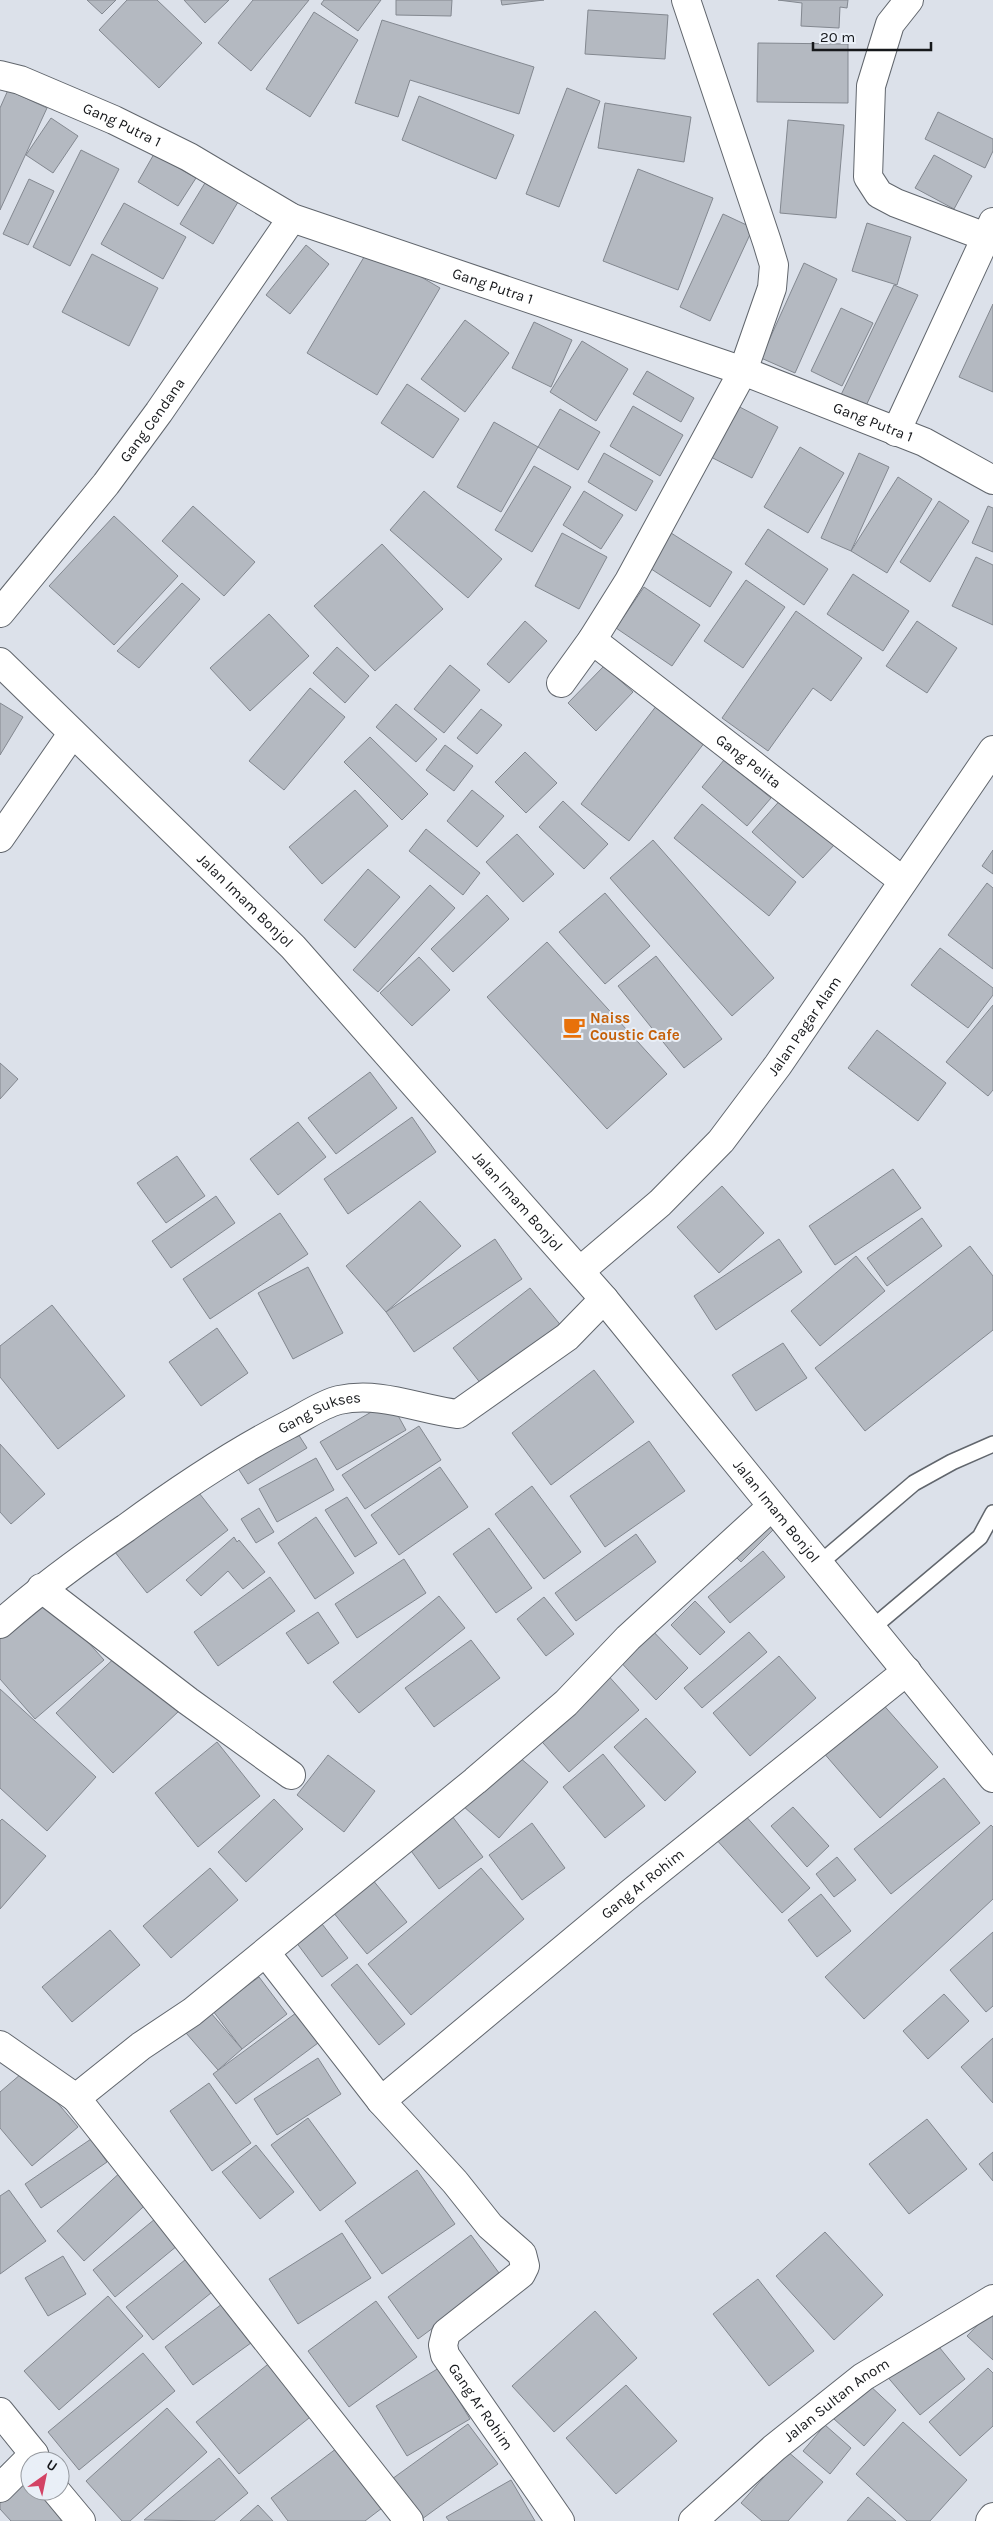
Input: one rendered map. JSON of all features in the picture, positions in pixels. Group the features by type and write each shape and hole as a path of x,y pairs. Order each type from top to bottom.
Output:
{"main road":[{"path":"561,683 592,640 663,521 743,371 772,288 774,265 686,0"},
{"path":"896,432 990,230 896,203 879,194 868,176 871,86 890,24 909,0"},
{"name":"Gang Putra 1","path":"0,75 20,80 114,120 189,157 292,218 743,371 924,442 993,480"},
{"name":"Gang Cendana","path":"0,613 106,484 159,412 292,218"},
{"name":"Gang Pelita","path":"592,640 903,881"},
{"name":"Jalan Imam Bonjol","path":"0,662 293,947 604,1299 993,1778"},
{"path":"0,838 72,734"},
{"name":"Jalan Pagar Alam","path":"580,1271 660,1203 721,1142 778,1064 993,750"},
{"name":"Gang Sukses","path":"0,1624 41,1588 197,1477 270,1434 338,1401 380,1398 404,1402 432,1411 458,1414 567,1337 604,1299"},
{"path":"76,2098 141,2046 192,2012 468,1788 566,1703 628,1638 772,1507"},
{"path":"41,1588 188,1702 291,1775"},
{"name":"Gang Ar Rohim","path":"381,2101 632,1892 907,1671"},
{"name":"Gang Ar Rohim","path":"266,1953 381,2101 456,2182 490,2226 522,2254 525,2266 521,2274 446,2333 443,2344 445,2355 464,2386 560,2521"},
{"path":"0,2045 76,2098 409,2521"},
{"name":"Jalan Sultan Anom","path":"694,2521 774,2448 863,2377 993,2299"},
{"path":"0,2412 30,2451"},
{"path":"0,2488 20,2471"},
{"path":"64,2501 81,2521"},
{"path":"990,2521 993,2517"}],"lane":[{"path":"820,1563 914,1483 952,1462 993,1444"},
{"path":"872,1628 980,1537 993,1513"}],"building":[{"path":"87,0 116,0 102,14"},
{"path":"127,0 157,0 202,43 159,88 99,30"},
{"path":"184,0 229,0 205,23"},
{"path":"253,0 309,0 251,71 218,43"},
{"path":"324,0 381,0 358,31 321,4"},
{"path":"396,0 452,0 451,16 396,15"},
{"path":"501,0 544,0 502,5"},
{"path":"778,0 848,0 847,8 840,7 839,28 801,26 802,3"},
{"path":"588,10 668,15 665,59 585,54"},
{"path":"314,12 358,40 310,117 266,89"},
{"path":"382,20 534,67 519,114 410,80 398,117 355,103"},
{"path":"758,43 848,44 848,103 757,102"},
{"path":"567,88 600,101 559,207 526,194"},
{"path":"8,90 47,108 0,210 0,108"},
{"path":"419,96 514,135 496,179 402,140"},
{"path":"605,103 691,117 684,162 598,148"},
{"path":"938,112 993,139 993,151 985,168 925,139"},
{"path":"51,118 78,136 53,173 26,155"},
{"path":"788,120 844,125 836,218 780,213"},
{"path":"81,150 119,169 70,266 33,247"},
{"path":"154,154 196,178 178,206 138,182"},
{"path":"934,155 972,176 954,209 915,188"},
{"path":"638,169 713,198 678,290 603,261"},
{"path":"208,178 241,197 213,244 180,224"},
{"path":"29,179 54,191 28,245 3,234"},
{"path":"124,203 186,237 163,279 101,244"},
{"path":"723,214 753,228 710,321 680,307"},
{"path":"867,223 911,237 897,285 852,271"},
{"path":"306,245 329,264 290,314 266,295"},
{"path":"370,247 440,288 377,395 307,353"},
{"path":"92,254 158,288 129,346 62,312"},
{"path":"804,263 837,279 795,373 761,358"},
{"path":"894,285 918,295 864,410 839,399"},
{"path":"993,304 993,392 959,377"},
{"path":"841,308 873,323 842,386 811,371"},
{"path":"465,320 509,353 465,412 421,379"},
{"path":"534,322 572,340 551,387 512,368"},
{"path":"582,341 628,369 596,421 550,392"},
{"path":"647,371 694,398 681,422 633,394"},
{"path":"407,384 459,419 433,458 381,423"},
{"path":"732,403 778,427 752,478 705,454"},
{"path":"633,406 683,435 660,476 610,446"},
{"path":"560,409 600,432 578,470 538,447"},
{"path":"494,422 538,447 501,512 457,487"},
{"path":"800,447 844,473 808,533 764,507"},
{"path":"604,453 653,481 636,511 588,482"},
{"path":"859,453 889,467 851,551 821,538"},
{"path":"534,466 571,487 532,552 495,530"},
{"path":"898,477 932,499 887,573 851,551"},
{"path":"424,491 502,559 468,598 390,530"},
{"path":"584,491 623,515 601,549 563,525"},
{"path":"939,501 969,521 930,582 900,562"},
{"path":"193,506 255,562 224,596 162,541"},
{"path":"988,506 993,508 993,552 972,543"},
{"path":"114,516 178,576 114,645 49,586"},
{"path":"768,529 828,569 804,605 745,564"},
{"path":"668,531 732,572 710,607 645,565"},
{"path":"562,533 607,557 579,609 535,586"},
{"path":"382,544 443,609 375,671 314,606"},
{"path":"976,557 993,565 993,625 952,606"},
{"path":"853,574 909,611 883,651 827,614"},
{"path":"746,580 785,607 743,668 704,641"},
{"path":"182,583 200,599 139,668 117,651"},
{"path":"644,587 700,625 672,666 616,628"},
{"path":"796,611 862,658 831,701 813,688 768,751 722,718"},
{"path":"269,614 309,656 250,711 210,668"},
{"path":"525,621 547,641 509,683 487,664"},
{"path":"917,621 957,648 927,693 886,666"},
{"path":"337,647 369,676 345,703 313,673"},
{"path":"450,665 480,690 444,733 414,709"},
{"path":"604,666 633,692 596,731 568,703"},
{"path":"310,688 345,717 284,790 249,761"},
{"path":"0,703 23,717 0,755"},
{"path":"396,704 437,739 416,762 376,727"},
{"path":"657,705 705,742 629,841 581,804"},
{"path":"481,709 502,725 477,754 457,738"},
{"path":"370,737 428,794 402,820 344,762"},
{"path":"445,745 473,766 454,791 426,770"},
{"path":"525,752 557,783 526,813 495,782"},
{"path":"724,760 771,798 747,826 702,787"},
{"path":"355,790 388,826 322,884 289,847"},
{"path":"472,790 504,816 477,847 447,821"},
{"path":"783,797 836,843 803,878 752,832"},
{"path":"563,801 608,844 584,869 539,827"},
{"path":"702,804 796,882 769,916 674,838"},
{"path":"426,829 480,873 463,895 409,851"},
{"path":"517,834 554,874 523,902 486,862"},
{"path":"653,840 774,978 732,1016 610,878"},
{"path":"993,850 993,874 982,866"},
{"path":"368,869 400,897 355,948 324,920"},
{"path":"987,883 993,888 993,969 948,935"},
{"path":"430,885 455,908 378,992 353,970"},
{"path":"605,893 650,946 605,984 559,932"},
{"path":"487,895 509,919 453,972 431,949"},
{"path":"547,942 667,1074 607,1129 487,997"},
{"path":"940,948 993,988 993,995 968,1028 911,985"},
{"path":"656,956 722,1039 684,1068 618,986"},
{"path":"419,957 450,990 412,1026 380,993"},
{"path":"993,1005 993,1090 988,1096 946,1062"},
{"path":"877,1030 946,1083 918,1121 848,1068"},
{"path":"0,1063 18,1079 0,1099"},
{"path":"370,1072 397,1108 336,1154 308,1118"},
{"path":"412,1117 436,1152 348,1214 324,1179"},
{"path":"298,1122 326,1157 278,1195 250,1159"},
{"path":"177,1156 205,1196 166,1223 137,1183"},
{"path":"893,1169 921,1208 835,1265 809,1226"},
{"path":"722,1186 764,1233 719,1273 677,1227"},
{"path":"216,1196 235,1223 171,1268 152,1241"},
{"path":"420,1201 461,1246 386,1312 346,1266"},
{"path":"280,1213 308,1254 210,1319 183,1279"},
{"path":"922,1218 942,1246 887,1286 867,1258"},
{"path":"495,1239 522,1279 414,1352 386,1312"},
{"path":"779,1239 802,1272 716,1330 694,1296"},
{"path":"970,1246 993,1276 993,1330 865,1431 815,1368"},
{"path":"856,1256 885,1291 820,1346 791,1311"},
{"path":"308,1267 343,1333 293,1359 258,1293"},
{"path":"530,1288 563,1328 485,1389 453,1348"},
{"path":"52,1305 125,1396 58,1449 0,1377 0,1346"},
{"path":"217,1328 248,1373 201,1406 169,1362"},
{"path":"783,1343 807,1378 756,1411 732,1375"},
{"path":"594,1370 634,1422 551,1485 512,1433"},
{"path":"390,1401 406,1430 337,1470 320,1442"},
{"path":"293,1426 307,1448 248,1484 234,1462"},
{"path":"419,1426 441,1460 365,1509 342,1475"},
{"path":"649,1441 685,1491 605,1547 570,1496"},
{"path":"0,1444 45,1494 11,1524 0,1512"},
{"path":"316,1458 334,1490 277,1522 259,1489"},
{"path":"440,1467 468,1507 399,1555 371,1515"},
{"path":"192,1484 228,1530 147,1593 111,1547"},
{"path":"532,1486 581,1552 544,1579 495,1514"},
{"path":"347,1497 377,1543 355,1557 325,1510"},
{"path":"259,1508 274,1532 256,1543 241,1519"},
{"path":"316,1517 354,1573 315,1599 278,1543"},
{"path":"763,1517 775,1528 741,1562 729,1550"},
{"path":"489,1528 532,1588 496,1613 453,1554"},
{"path":"636,1534 656,1562 576,1621 555,1593"},
{"path":"234,1537 237,1542 239,1540 265,1572 243,1589 228,1571 201,1596 186,1580"},
{"path":"763,1551 785,1577 730,1623 708,1597"},
{"path":"404,1559 426,1593 357,1638 335,1604"},
{"path":"270,1577 295,1611 218,1666 194,1632"},
{"path":"439,1596 465,1628 359,1713 333,1682"},
{"path":"48,1597 104,1660 35,1719 0,1679 0,1639"},
{"path":"544,1597 574,1634 546,1656 517,1619"},
{"path":"695,1601 725,1632 700,1655 671,1625"},
{"path":"318,1612 339,1643 308,1664 286,1633"},
{"path":"648,1626 688,1668 656,1700 615,1656"},
{"path":"749,1632 767,1652 702,1708 684,1688"},
{"path":"471,1640 500,1678 434,1727 405,1688"},
{"path":"122,1651 179,1711 113,1773 56,1713"},
{"path":"779,1656 816,1698 750,1756 713,1713"},
{"path":"605,1672 639,1710 569,1772 535,1734"},
{"path":"0,1689 96,1777 47,1831 0,1788"},
{"path":"880,1701 938,1767 880,1818 822,1751"},
{"path":"646,1718 696,1772 665,1801 614,1747"},
{"path":"217,1742 260,1796 198,1847 155,1793"},
{"path":"511,1750 548,1782 499,1838 463,1806"},
{"path":"603,1754 645,1806 605,1838 563,1787"},
{"path":"328,1755 375,1791 344,1832 297,1795"},
{"path":"944,1778 980,1823 891,1894 854,1849"},
{"path":"274,1799 303,1829 246,1882 218,1852"},
{"path":"793,1807 829,1846 807,1867 771,1826"},
{"path":"743,1813 810,1888 782,1913 715,1838"},
{"path":"452,1816 483,1857 439,1889 409,1848"},
{"path":"2,1819 46,1856 0,1909 0,1821"},
{"path":"532,1823 565,1868 522,1900 489,1855"},
{"path":"991,1825 993,1827 993,1899 864,2019 825,1977"},
{"path":"837,1857 856,1880 834,1897 816,1874"},
{"path":"210,1868 238,1900 171,1958 143,1926"},
{"path":"481,1868 524,1919 411,2015 368,1964"},
{"path":"372,1879 407,1922 367,1954 333,1912"},
{"path":"821,1894 851,1931 817,1957 788,1920"},
{"path":"319,1920 348,1958 322,1977 293,1938"},
{"path":"110,1930 140,1965 72,2022 42,1987"},
{"path":"993,1932 993,2006 986,2012 950,1970"},
{"path":"357,1964 405,2024 379,2045 331,1985"},
{"path":"259,1977 287,2014 242,2049 213,2011"},
{"path":"944,1994 969,2021 928,2059 903,2031"},
{"path":"204,2005 242,2049 218,2070 180,2026"},
{"path":"296,2013 318,2043 236,2104 213,2074"},
{"path":"993,2038 993,2103 961,2067"},
{"path":"318,2058 341,2094 277,2135 254,2099"},
{"path":"28,2068 78,2127 32,2166 0,2128 0,2092"},
{"path":"209,2083 251,2143 212,2171 170,2111"},
{"path":"308,2118 356,2183 320,2211 271,2145"},
{"path":"927,2119 967,2169 909,2214 869,2164"},
{"path":"91,2139 107,2162 41,2208 25,2184"},
{"path":"256,2145 294,2192 260,2219 222,2172"},
{"path":"993,2152 993,2181 979,2164"},
{"path":"125,2168 153,2198 84,2261 57,2231"},
{"path":"417,2170 455,2224 382,2274 345,2221"},
{"path":"9,2190 46,2241 0,2274 0,2196"},
{"path":"161,2214 183,2241 115,2297 93,2270"},
{"path":"825,2232 883,2295 834,2340 776,2276"},
{"path":"342,2233 371,2278 298,2324 269,2279"},
{"path":"471,2235 502,2277 418,2339 388,2297"},
{"path":"195,2252 222,2284 153,2340 126,2307"},
{"path":"63,2256 86,2294 48,2316 25,2278"},
{"path":"758,2279 814,2351 769,2386 713,2314"},
{"path":"108,2296 143,2336 59,2410 24,2371"},
{"path":"226,2301 255,2340 193,2385 165,2347"},
{"path":"376,2301 417,2357 349,2407 308,2351"},
{"path":"993,2309 993,2360 967,2336"},
{"path":"595,2311 637,2358 554,2432 512,2386"},
{"path":"931,2337 965,2379 920,2415 885,2374"},
{"path":"143,2353 175,2391 79,2470 70,2459 70,2451 64,2451 48,2432"},
{"path":"277,2357 319,2410 239,2474 196,2422"},
{"path":"439,2368 470,2419 407,2456 376,2406"},
{"path":"988,2368 993,2373 993,2426 960,2456 929,2422"},
{"path":"867,2383 896,2410 864,2446 834,2419"},
{"path":"626,2385 677,2441 616,2494 566,2438"},
{"path":"167,2408 207,2452 130,2521 122,2521 86,2481"},
{"path":"903,2422 967,2480 930,2521 907,2521 856,2474"},
{"path":"468,2424 498,2464 422,2519 392,2479"},
{"path":"825,2425 851,2448 830,2474 803,2451"},
{"path":"345,2442 390,2502 365,2521 288,2521 271,2498"},
{"path":"787,2451 823,2482 788,2521 762,2521 741,2503"},
{"path":"219,2458 248,2493 214,2521 144,2520"},
{"path":"511,2480 535,2521 449,2521 446,2517"},
{"path":"20,2485 20,2501 59,2501 69,2513 60,2521 11,2521 0,2509 0,2502"},
{"path":"868,2497 896,2521 847,2521"},
{"path":"258,2505 273,2521 240,2521"}],"place":[{"name":"Naiss Coustic Cafe","path":"574,1027"}]}
